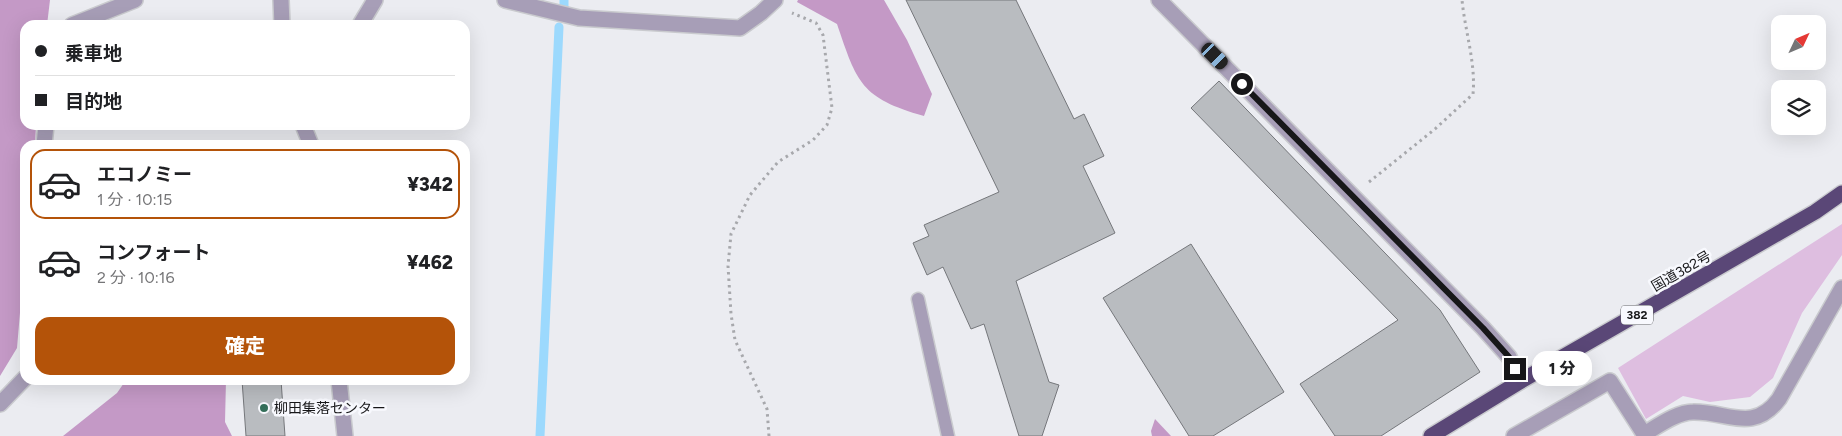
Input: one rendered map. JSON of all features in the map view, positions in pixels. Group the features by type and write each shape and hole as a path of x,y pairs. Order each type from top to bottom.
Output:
{"highway":[{"name":"国道382号","path":"1431,436 1815,212 1842,193"}],"street":[{"path":"85,20 135,0"},
{"path":"281,0 282,20"},
{"path":"363,20 375,0"},
{"path":"505,0 579,18 689,27 740,28 761,14 775,0"},
{"path":"1159,0 1483,328 1509,357 1521,382"},
{"path":"1514,436 1610,381 1644,434 1669,420 1691,411 1738,420 1756,417 1771,410 1779,399 1842,288"},
{"path":"0,404 20,383"},
{"path":"340,385 345,436"}],"lane":[{"path":"918,299 948,436"}],"path":[{"path":"1353,195 1435,129 1473,94 1475,75 1465,32 1462,0"},
{"path":"761,14 792,13 816,23 823,35 832,108 826,125 813,140 778,162 765,176 750,195 731,234 728,266 731,314 736,340 767,409 769,436"}],"shaded area":[{"path":"0,0 50,0 48,20 20,20 20,130 36,130 35,140 20,140 20,313 17,348 0,376"},
{"path":"798,0 884,0 907,40 932,94 924,116 903,109 874,95 864,85 850,61 837,24 797,2"},
{"path":"1842,224 1842,255 1802,313 1773,378 1750,397 1710,402 1683,396 1646,419 1618,368"},
{"path":"123,385 226,385 225,422 232,436 63,436 117,393"},
{"path":"1155,419 1171,436 1152,436 1151,431"}],"building":[{"path":"906,0 1016,0 1074,119 1084,114 1104,156 1083,166 1115,233 1016,281 1049,382 1059,385 1042,436 1019,436 984,324 971,329 943,267 927,275 913,243 929,236 924,225 999,192"},
{"path":"1219,81 1440,310 1480,372 1381,436 1335,436 1300,384 1398,320 1191,108"},
{"path":"1191,244 1284,392 1213,436 1189,436 1103,298"},
{"name":"柳田集落センター","path":"242,385 281,385 285,436 246,436"}],"waterway":[{"path":"564,0 564,8"},
{"path":"540,436 559,27"}],"place":[{"name":"柳田集落センター","path":"264,408"}],"route":[{"path":"1242,84 1483,328 1509,357 1515,369"}]}
